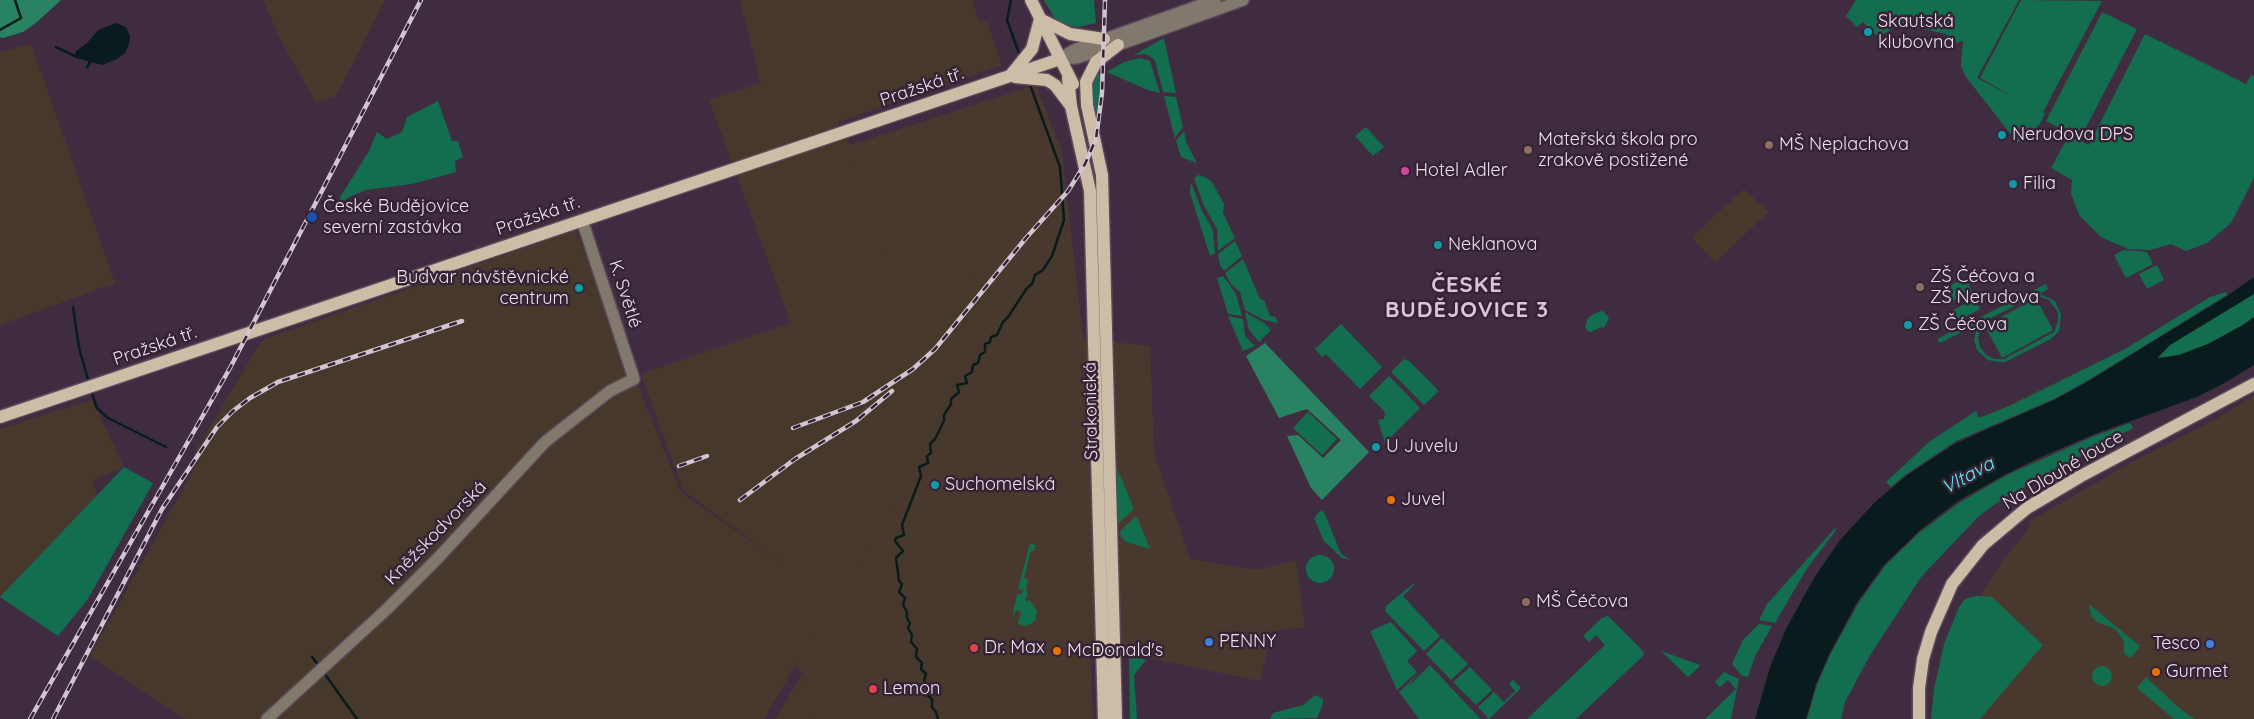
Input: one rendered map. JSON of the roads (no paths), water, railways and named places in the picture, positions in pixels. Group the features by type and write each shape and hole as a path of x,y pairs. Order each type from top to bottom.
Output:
{"main road":[{"path":"1031,0 1068,78 1087,104"},
{"path":"1040,19 1070,34 1104,39"},
{"path":"1040,19 1032,49 1030,68 1043,79 1055,85 1071,106"},
{"path":"1087,104 1086,82 1092,68 1096,62 1118,44"},
{"name":"Pražská tř.","path":"0,417 1030,68 1060,60"},
{"name":"Strakonická","path":"1068,78 1071,106 1090,190 1104,719"},
{"name":"Strakonická","path":"1087,104 1102,175 1116,719"},
{"name":"Na Dlouhé louce","path":"1919,719 1919,688 1923,659 1931,632 1952,584 1983,544 2027,508 2081,476 2254,384"}],"street":[{"name":"Pražská tř.","path":"1060,60 1074,50 1215,0"},
{"name":"Pražská tř.","path":"1060,60 1076,58 1243,0"},
{"name":"K. Světlé","path":"582,220 634,379"},
{"name":"Kněžskodvorská","path":"267,719 386,610 439,557 545,442 610,391 634,379"}],"water":[{"path":"116,23 126,27 130,36 125,53 117,59 102,65 76,58 75,52 87,43 98,30"},
{"name":"Vltava","path":"2254,277 2254,294 2170,345 2157,358 2179,355 2208,344 2254,317 2254,365 2197,397 2095,434 2041,457 1958,501 1919,531 1883,566 1856,604 1816,684 1806,719 1755,719 1770,667 1786,629 1814,578 1840,540 1875,502 1906,476 1956,443 2054,400 2087,382 2227,296"}],"waterway":[{"path":"0,30 21,18 15,0"},
{"path":"1011,0 1007,20 1020,56"},
{"path":"56,47 77,57"},
{"path":"87,67 89,62"},
{"path":"938,719 932,707 932,699 927,695 928,686 924,680 926,674 921,669 922,663 916,657 917,649 911,642 912,635 908,628 910,623 903,605 905,598 899,592 902,584 899,581 896,558 903,551 895,541 896,538 904,535 902,525 921,476 919,467 928,463 927,456 931,453 930,444 935,439 944,421 944,415 951,404 951,399 959,392 957,385 967,383 965,376 972,372 973,365 978,363 980,355 985,352 985,344 990,342 991,337 997,335 1003,322 1027,288 1032,284 1035,275 1043,270 1052,256 1064,220 1060,167 1029,82"},
{"path":"73,307 79,348 89,383"},
{"path":"91,390 97,408 108,418 166,447"},
{"path":"312,657 319,666"},
{"path":"324,673 357,719"}],"railway":[{"path":"30,719 230,368 421,0"},
{"path":"793,428 863,402 913,369 935,349 1026,238 1068,191 1085,164 1096,139 1102,93 1105,0"},
{"path":"53,719 162,509 217,427 233,411 250,398 278,382 462,321"},
{"path":"740,500 795,459 856,421 892,391"},
{"path":"679,466 707,456"}],"place":[{"name":"Skautská klubovna","path":"1868,32"},
{"name":"Nerudova DPS","path":"2002,135"},
{"name":"MŠ Neplachova","path":"1769,145"},
{"name":"Mateřská škola pro zrakově postižené","path":"1528,150"},
{"name":"Hotel Adler","path":"1405,171"},
{"name":"Filia","path":"2013,184"},
{"name":"České Budějovice severní zastávka","path":"312,217"},
{"name":"Neklanova","path":"1438,245"},
{"name":"ZŠ Čéčova a ZŠ Nerudova","path":"1920,287"},
{"name":"Budvar návštěvnické centrum","path":"579,288"},
{"name":"ZŠ Čéčova","path":"1908,325"},
{"name":"U Juvelu","path":"1376,447"},
{"name":"Suchomelská","path":"935,485"},
{"name":"Juvel","path":"1391,500"},
{"name":"MŠ Čéčova","path":"1526,602"},
{"name":"PENNY","path":"1209,642"},
{"name":"Tesco","path":"2210,644"},
{"name":"Dr. Max","path":"974,648"},
{"name":"McDonald's","path":"1057,651"},
{"name":"Gurmet","path":"2156,672"},
{"name":"Lemon","path":"873,689"}],"district":[{"name":"ČESKÉ BUDĚJOVICE 3","path":"1467,298"}]}
